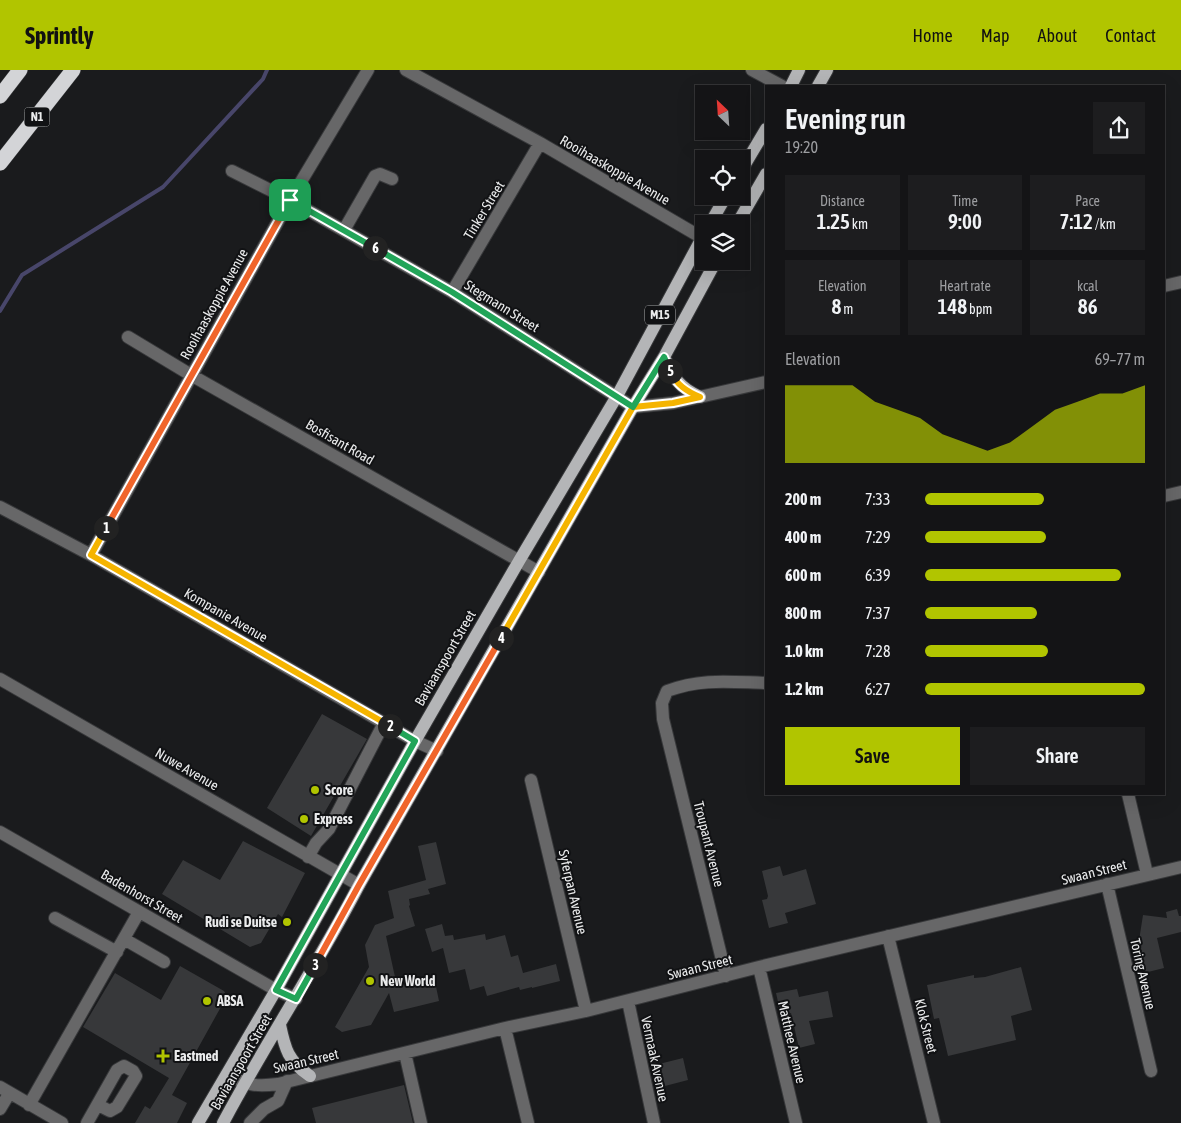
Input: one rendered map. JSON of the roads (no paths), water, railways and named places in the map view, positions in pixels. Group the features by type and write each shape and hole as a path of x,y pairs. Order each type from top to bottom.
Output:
{"highway":[{"path":"0,96 20,70"},
{"name":"N1","path":"0,163 73,70"}],"main road":[{"path":"792,85 799,70"},
{"path":"819,85 827,70"},
{"path":"750,156 765,130"},
{"path":"743,215 765,176"},
{"name":"Baviaanspoort Street","path":"198,1123 228,1075 415,741 617,396 695,252"},
{"name":"Baviaanspoort Street","path":"223,1123 244,1083 296,999 359,885 633,407 664,357 711,270"},
{"path":"664,357 675,381 700,397"},
{"path":"280,1025 287,1053 295,1065 310,1076"}],"street":[{"name":"Rooihaaskoppie Avenue","path":"91,555 290,200 368,70"},
{"name":"Rooihaaskoppie Avenue","path":"406,70 540,143 695,232"},
{"path":"752,70 780,85"},
{"name":"Tinker Street","path":"452,292 540,143"},
{"name":"Stegmann Street","path":"232,171 290,200 452,292 633,407"},
{"path":"344,230 375,176 380,174 392,179"},
{"path":"1165,286 1181,282"},
{"name":"Bosfisant Road","path":"128,337 191,375 539,572"},
{"path":"633,407 673,403 765,382"},
{"path":"1165,496 1181,492"},
{"name":"Kompanie Avenue","path":"0,507 91,555 415,741 437,751"},
{"name":"Nuwe Avenue","path":"0,679 359,885"},
{"name":"Troupant Avenue","path":"726,976 663,719 662,703 667,691 693,683 765,683"},
{"path":"308,857 316,843 329,829 384,723"},
{"name":"Syferpan Avenue","path":"531,780 586,1011"},
{"path":"1128,795 1147,874"},
{"name":"Badenhorst Street","path":"0,832 276,990 296,999"},
{"name":"Swaan Street","path":"228,1075 244,1083 258,1086 310,1076 1181,867"},
{"name":"Toring Avenue","path":"1106,884 1151,1071"},
{"path":"28,1105 139,912"},
{"path":"55,918 117,952"},
{"name":"Klok Street","path":"888,936 934,1123"},
{"path":"124,939 164,962"},
{"name":"Matthee Avenue","path":"760,968 796,1123"},
{"name":"Vermaak Avenue","path":"628,1001 654,1123"},
{"path":"505,1028 528,1123"},
{"path":"405,1053 421,1123"},
{"path":"250,1123 264,1109 278,1101 287,1081"},
{"path":"0,1109 5,1090 62,1123"},
{"path":"87,1123 98,1105"}],"waterway":[{"path":"0,311 22,275 163,187 263,79 267,70"}],"place":[{"name":"Score","path":"315,790"},
{"name":"Express","path":"304,819"},
{"name":"Rudi se Duitse","path":"287,922"},
{"name":"New World","path":"370,981"},
{"name":"ABSA","path":"207,1001"},
{"name":"Eastmed","path":"163,1056"}]}
